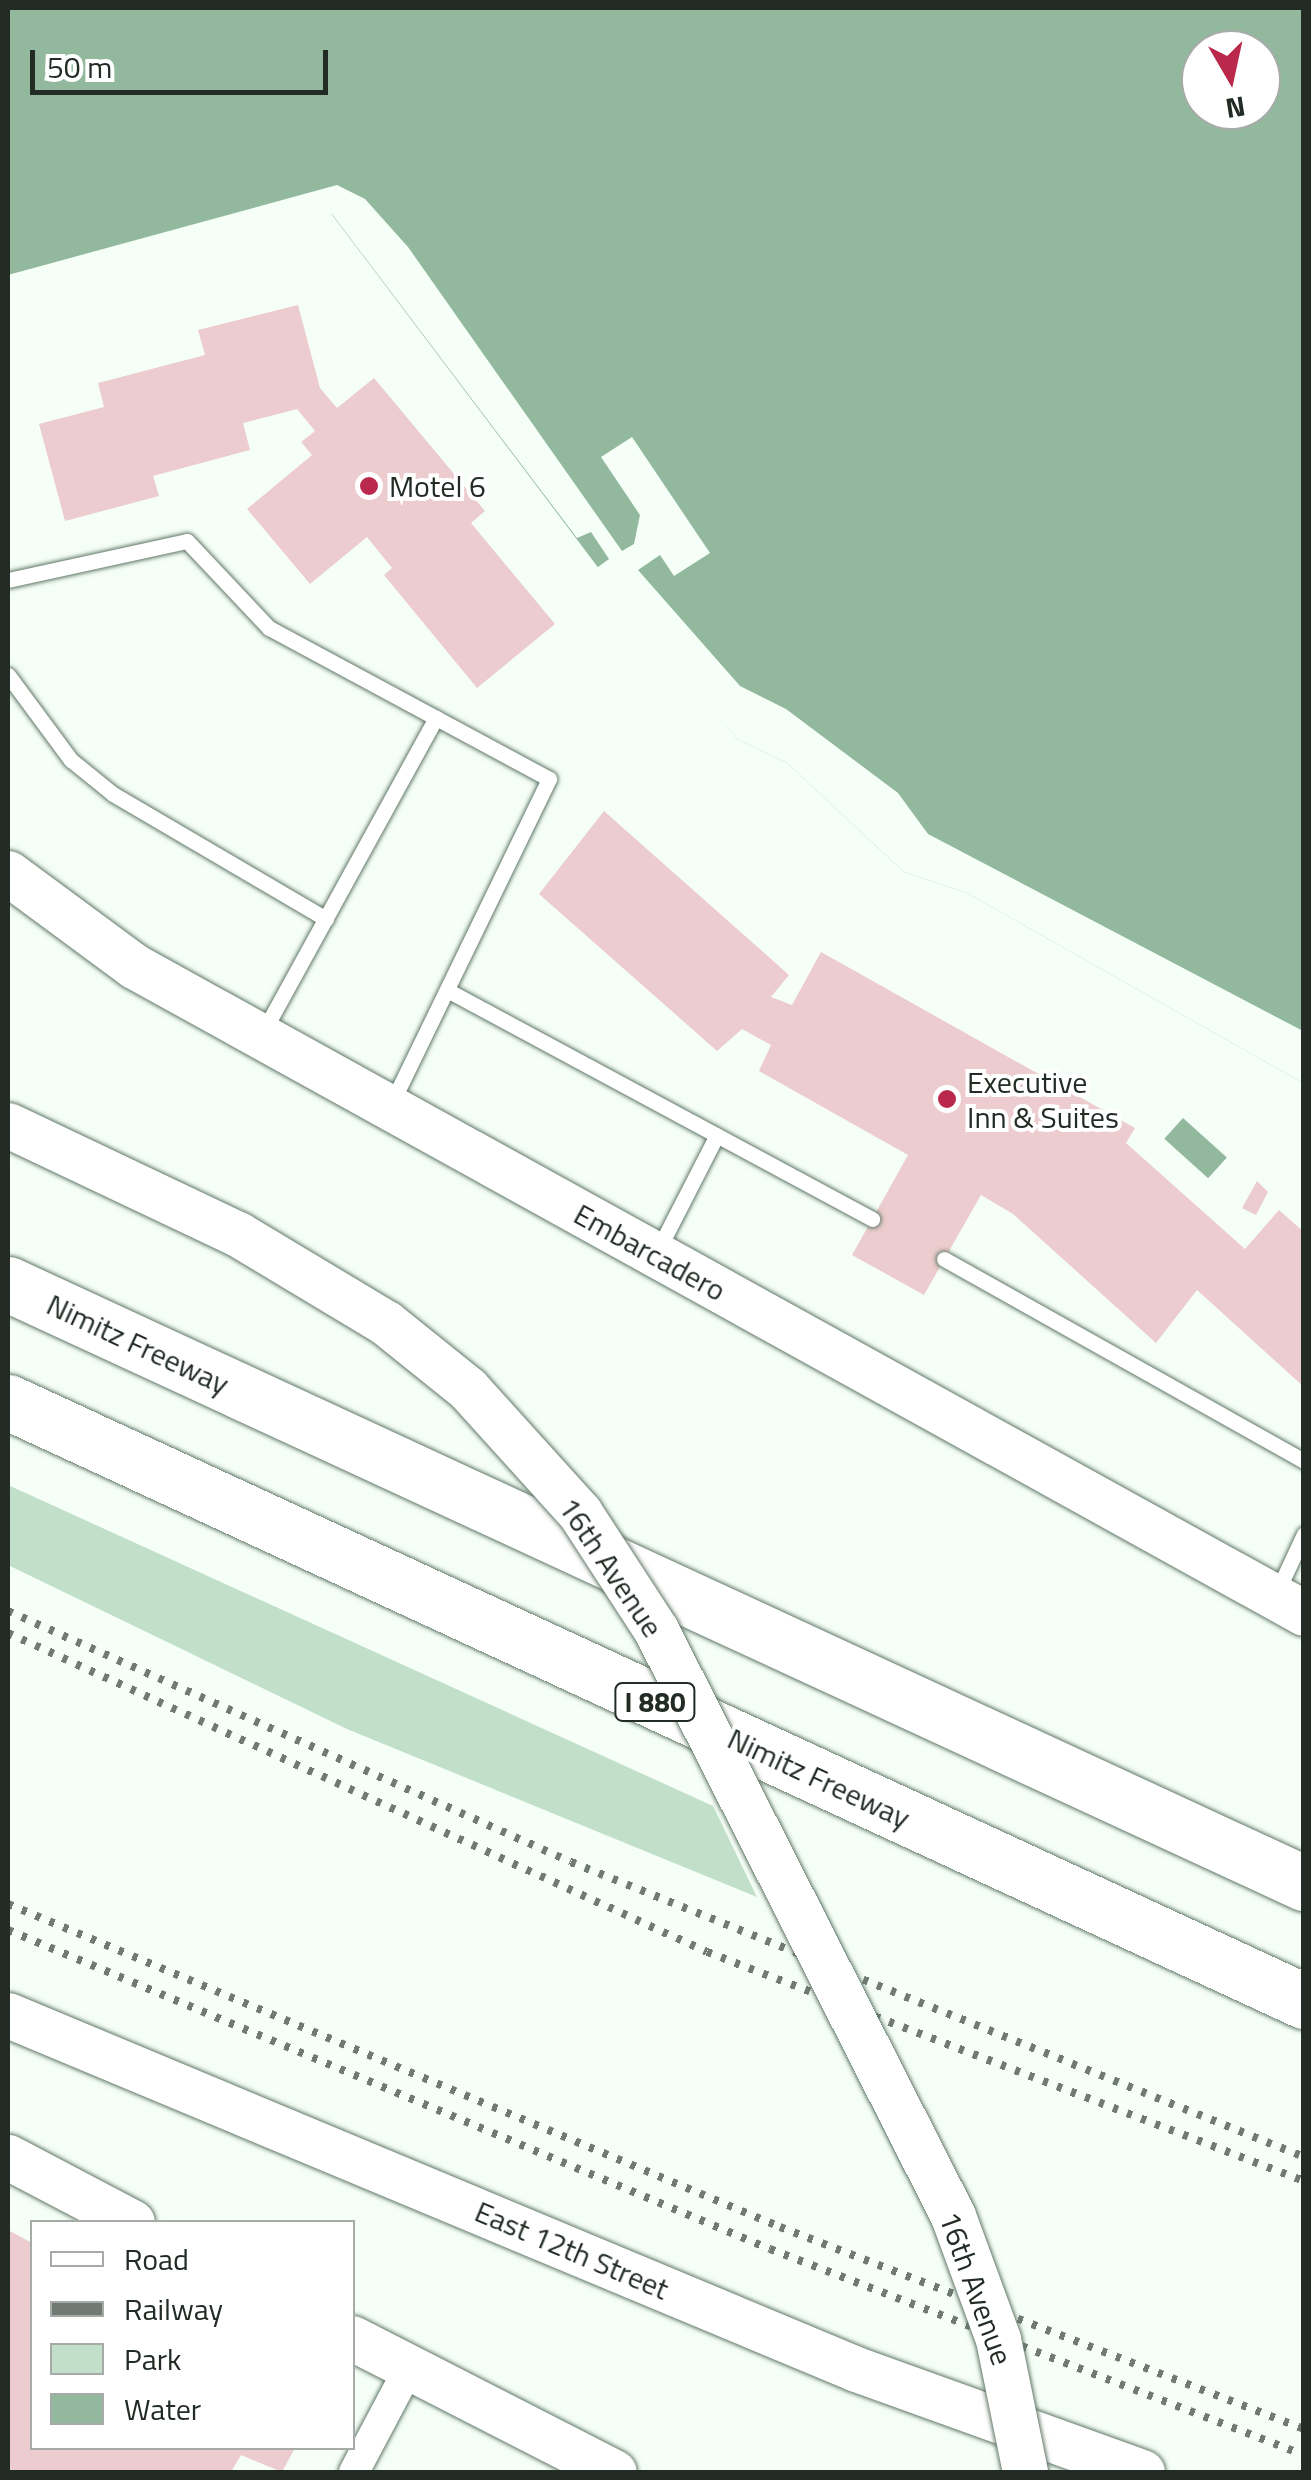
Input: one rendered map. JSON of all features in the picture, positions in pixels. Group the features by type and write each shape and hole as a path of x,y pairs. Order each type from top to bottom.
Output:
{"highway":[{"name":"Nimitz Freeway","path":"8,1284 1304,1883"},
{"name":"Nimitz Freeway","path":"8,1402 1304,2001"}],"main road":[{"name":"Embarcadero","path":"8,873 134,966 1289,1606"},
{"name":"16th Avenue","path":"8,1125 238,1234 386,1323 468,1389 580,1513 656,1630 954,2216 998,2338 1024,2472"},
{"name":"East 12th Street","path":"8,2015 856,2368 1142,2472"},
{"path":"8,2157 128,2220"},
{"path":"355,2340 614,2472"}],"street":[{"path":"354,2472 409,2368"}],"lane":[{"path":"8,580 187,541 269,628 549,779 390,1106"},
{"path":"8,675 71,760 113,794 326,920"},
{"path":"260,1037 436,718"},
{"path":"447,990 872,1219"},
{"path":"656,1256 717,1135"},
{"path":"944,1260 1304,1462"},
{"path":"1289,1606 1304,1534"}],"green space":[{"path":"8,1485 713,1806 757,1897 347,1729 8,1565"}],"water":[{"path":"8,8 1303,8 1303,1083 967,893 904,872 787,763 737,739 612,586 324,204 8,294"},
{"path":"1183,1118 1227,1157 1208,1178 1164,1139"}],"pier":[{"path":"337,185 365,199 408,247 622,551 634,544 640,515 601,457 632,437 710,553 674,576 660,555 638,570 740,686 786,709 898,793 928,834 1303,1031 1303,1083 967,893 904,872 787,763 737,739 594,570 609,559 591,532 577,538 332,214 322,210 8,299 8,275"}],"building":[{"name":"Motel 6","path":"298,305 320,388 337,408 374,378 485,511 471,523 555,624 477,688 384,575 392,568 367,537 310,584 247,509 312,455 301,442 315,431 297,409 243,423 250,450 153,476 159,496 65,521 39,424 104,407 98,383 205,355 198,330"},
{"name":"Executive Inn & Suites","path":"604,811 789,975 771,997 792,1005 821,952 1135,1128 1126,1143 1245,1249 1279,1210 1304,1232 1304,1387 1197,1290 1156,1343 1013,1214 981,1195 924,1295 852,1255 908,1155 759,1071 771,1045 742,1029 717,1051 539,894"},
{"path":"1257,1181 1268,1192 1256,1215 1242,1208"},
{"path":"8,2230 30,2242 30,2450 294,2450 282,2472 241,2455 231,2472 8,2472"}],"railway":[{"path":"8,1611 571,1862 1304,2157"},
{"path":"8,1633 707,1952 1304,2181"},
{"path":"8,1904 780,2227 1304,2429"},
{"path":"8,1930 770,2249 1304,2455"}],"place":[{"name":"Motel 6","path":"369,486"},
{"name":"Executive Inn & Suites","path":"947,1099"}]}
